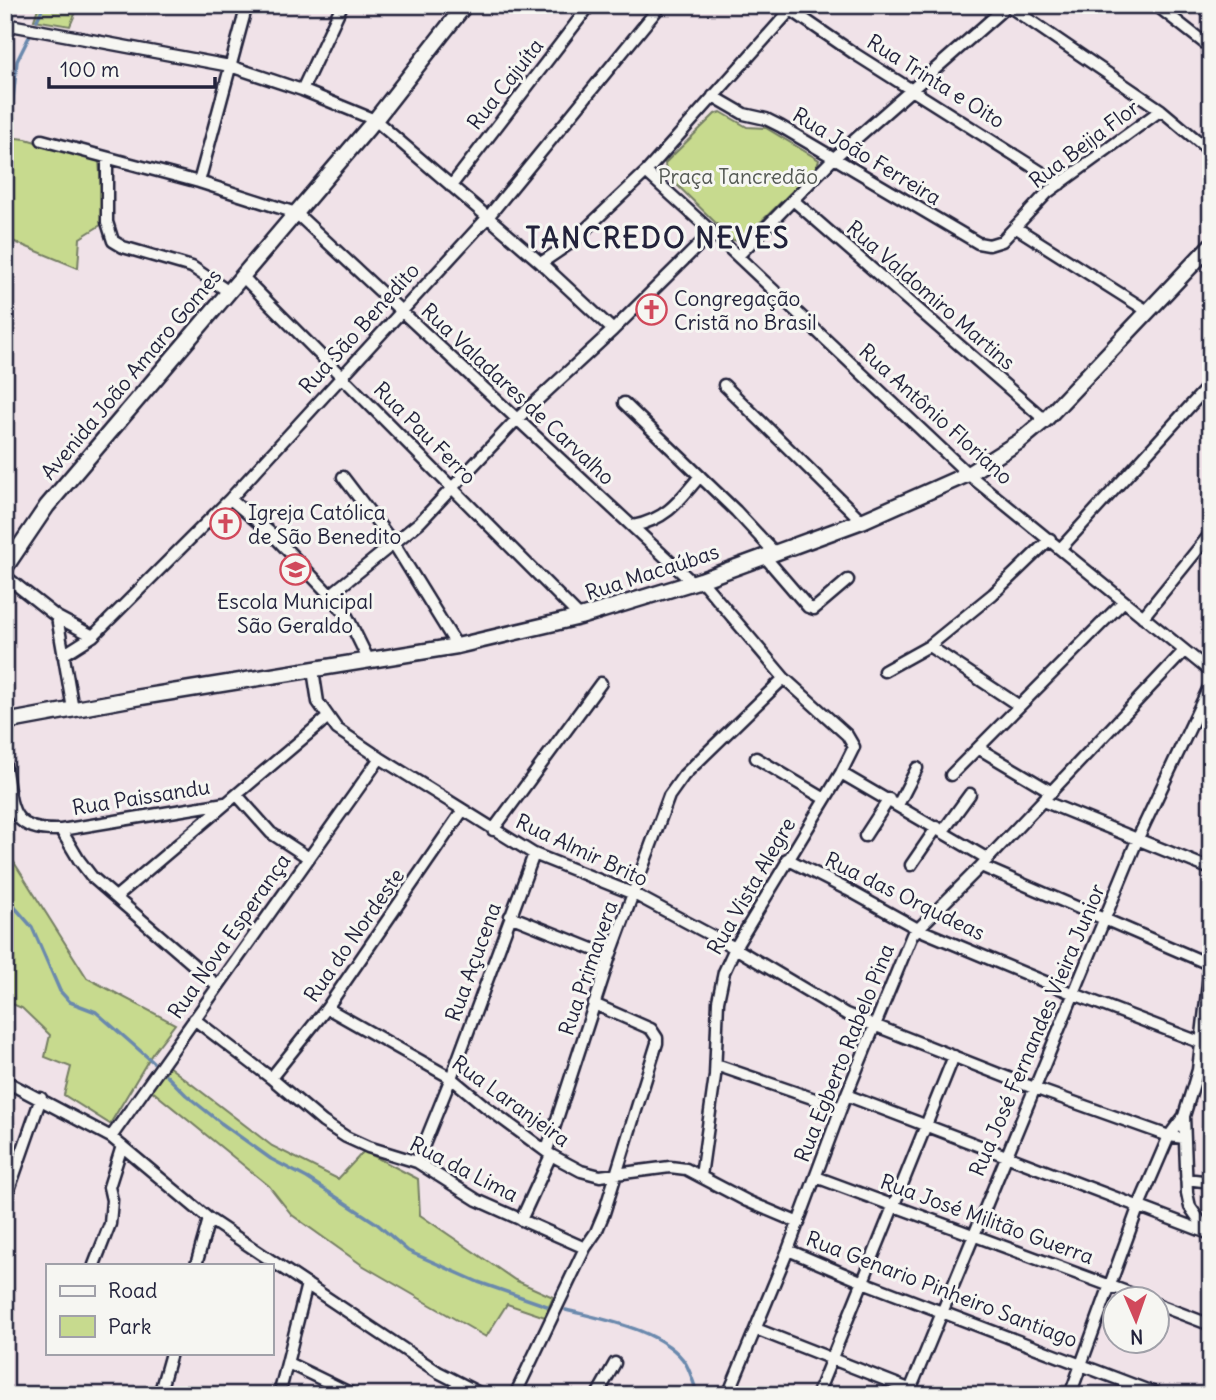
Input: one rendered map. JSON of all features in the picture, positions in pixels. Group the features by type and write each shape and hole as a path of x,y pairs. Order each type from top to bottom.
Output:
{"street":[{"path":"199,182 247,5"},
{"path":"302,90 342,5"},
{"name":"Avenida João Amaro Gomes","path":"5,568 47,506 375,120 465,5"},
{"name":"Rua Cajuíta","path":"451,186 590,5"},
{"name":"Rua São Benedito","path":"63,655 93,636 230,499 488,217 661,5"},
{"path":"738,256 834,158 1007,5 1161,110 1211,152"},
{"path":"1157,5 1211,48"},
{"path":"541,263 572,242 646,172 793,7"},
{"name":"Rua Trinta e Oito","path":"793,7 855,54 913,88 1060,184"},
{"path":"5,24 230,66 302,90 375,120 541,263 613,330"},
{"name":"Rua João Ferreira","path":"713,96 744,114 773,122 978,243 989,245 1002,241"},
{"name":"Rua Beija Flor","path":"1002,241 1038,202 1161,110"},
{"name":"Rua Valadares de Carvalho","path":"42,140 199,182 296,213 633,526 697,582 784,678 852,739 853,752"},
{"path":"107,158 107,222 113,241 123,247 192,267 229,292"},
{"name":"Rua Antônio Floriano","path":"646,172 968,474 1211,672"},
{"name":"Rua Valdomiro Martins","path":"793,200 1045,420"},
{"path":"1015,228 1149,312"},
{"path":"330,595 420,522 517,419 613,330 712,232"},
{"name":"Rua Macaúbas","path":"5,722 457,646 580,617 697,582 862,521 968,474 1020,441 1045,420 1211,245"},
{"name":"Rua Pau Ferro","path":"242,276 580,617"},
{"path":"1061,548 1211,383"},
{"path":"724,385 862,521"},
{"path":"624,403 700,476 770,555 808,607 814,609 848,580"},
{"path":"633,526 662,517 700,476"},
{"path":"343,477 394,544 457,646"},
{"path":"230,499 272,534 330,595 347,616 369,661"},
{"path":"1143,617 1211,533"},
{"path":"884,671 929,646 993,594 1050,539"},
{"path":"5,576 57,617 93,636"},
{"path":"951,775 1124,601"},
{"path":"57,617 73,709"},
{"path":"929,646 1018,705"},
{"name":"Rua Egberto Rabelo Pina","path":"728,1395 789,1251 841,1108 904,951 918,929 1052,792 1184,651"},
{"path":"117,896 327,718 318,702 313,670"},
{"name":"Rua Primavera","path":"521,1220 549,1152 610,956 664,807 675,786 784,678"},
{"path":"493,830 601,683"},
{"name":"Rua José Fernandes Vieira Junior","path":"909,1392 1138,838 1211,683"},
{"name":"Rua Almir Brito","path":"327,718 337,729 493,830 534,853 634,894 735,947 832,1007 1034,1088 1184,1139"},
{"path":"978,748 1052,792"},
{"name":"Rua Vista Alegre","path":"701,1176 716,1065 718,1001 724,972 735,947 853,752"},
{"name":"Rua Nova Esperança","path":"111,1137 380,758"},
{"path":"756,758 825,799"},
{"name":"Rua Paissandu","path":"5,764 13,808 18,818 37,830 61,830 227,803"},
{"path":"864,836 894,802 917,768"},
{"path":"841,772 940,829 984,863 1210,965"},
{"path":"911,865 970,794"},
{"path":"237,795 271,833 309,858"},
{"path":"1043,801 1211,869"},
{"name":"Rua do Nordeste","path":"271,1078 327,1008 463,810"},
{"name":"Rua Paissandu","path":"61,830 85,870 218,986"},
{"name":"Rua Açucena","path":"417,1161 451,1078 534,853"},
{"name":"Rua das Orqudeas","path":"787,859 918,929 1202,1044"},
{"path":"510,916 610,956"},
{"path":"1210,1234 1190,1207 1186,1179 1184,1116 1198,1070 1211,957"},
{"path":"515,1395 604,1213 657,1038 651,1029 594,1004"},
{"name":"Rua Laranjeira","path":"327,1008 451,1078 486,1107 549,1152 581,1171 600,1176 670,1167 686,1169 747,1201 799,1223"},
{"name":"Rua da Lima","path":"194,1019 323,1122 346,1137 368,1147 417,1161 477,1200 585,1248"},
{"path":"817,1395 954,1056"},
{"path":"716,1065 841,1108"},
{"path":"5,1081 111,1137 209,1220 438,1371 483,1395"},
{"path":"846,1095 1210,1234"},
{"path":"5,1201 40,1098"},
{"path":"1109,1284 1169,1136 1184,1116"},
{"path":"93,1264 110,1223 112,1213 109,1187 122,1146"},
{"name":"Rua José Militão Guerra","path":"816,1177 1106,1284"},
{"path":"1186,1179 1211,1182"},
{"path":"196,1264 209,1220"},
{"name":"Rua Genario Pinheiro Santiago","path":"789,1251 863,1282 1160,1395"},
{"path":"279,1395 307,1284"},
{"path":"1170,1309 1211,1325"},
{"path":"1070,1395 1100,1310"},
{"path":"756,1329 909,1392 924,1395"},
{"path":"159,1395 171,1354"},
{"path":"288,1363 354,1395"},
{"path":"597,1395 615,1363"}],"green space":[{"path":"39,5 79,5 70,26 34,20"},
{"name":"Praça Tancredão","path":"721,112 747,127 766,128 819,160 817,167 738,241 733,240 666,174 665,163 715,114"},
{"path":"5,137 26,139 99,161 104,223 80,238 78,268 5,238"},
{"path":"5,853 10,856 87,978 175,1024 152,1054 110,1124 64,1095 71,1067 45,1057 50,1035 22,1008 5,1001"},
{"path":"168,1066 272,1146 338,1179 364,1151 418,1179 420,1215 515,1280 553,1297 545,1317 507,1304 486,1337 362,1265 292,1215 269,1186 151,1090"}],"waterway":[{"path":"37,20 44,5"},
{"path":"5,122 12,108 17,61 29,37"},
{"path":"5,202 8,207 11,246 5,263"},
{"path":"5,896 32,927 60,991 70,1002 96,1012 153,1062"},
{"path":"166,1075 221,1123 271,1159 307,1178 376,1223 408,1251 478,1282 547,1306"},
{"path":"566,1310 614,1322 663,1342 686,1364 698,1395"}],"place":[{"name":"Congregação Cristã no Brasil","path":"651,310"},
{"name":"Igreja Católica de São Benedito","path":"225,524"},
{"name":"Escola Municipal São Geraldo","path":"295,569"}],"district":[{"name":"TANCREDO NEVES","path":"658,238"}]}
